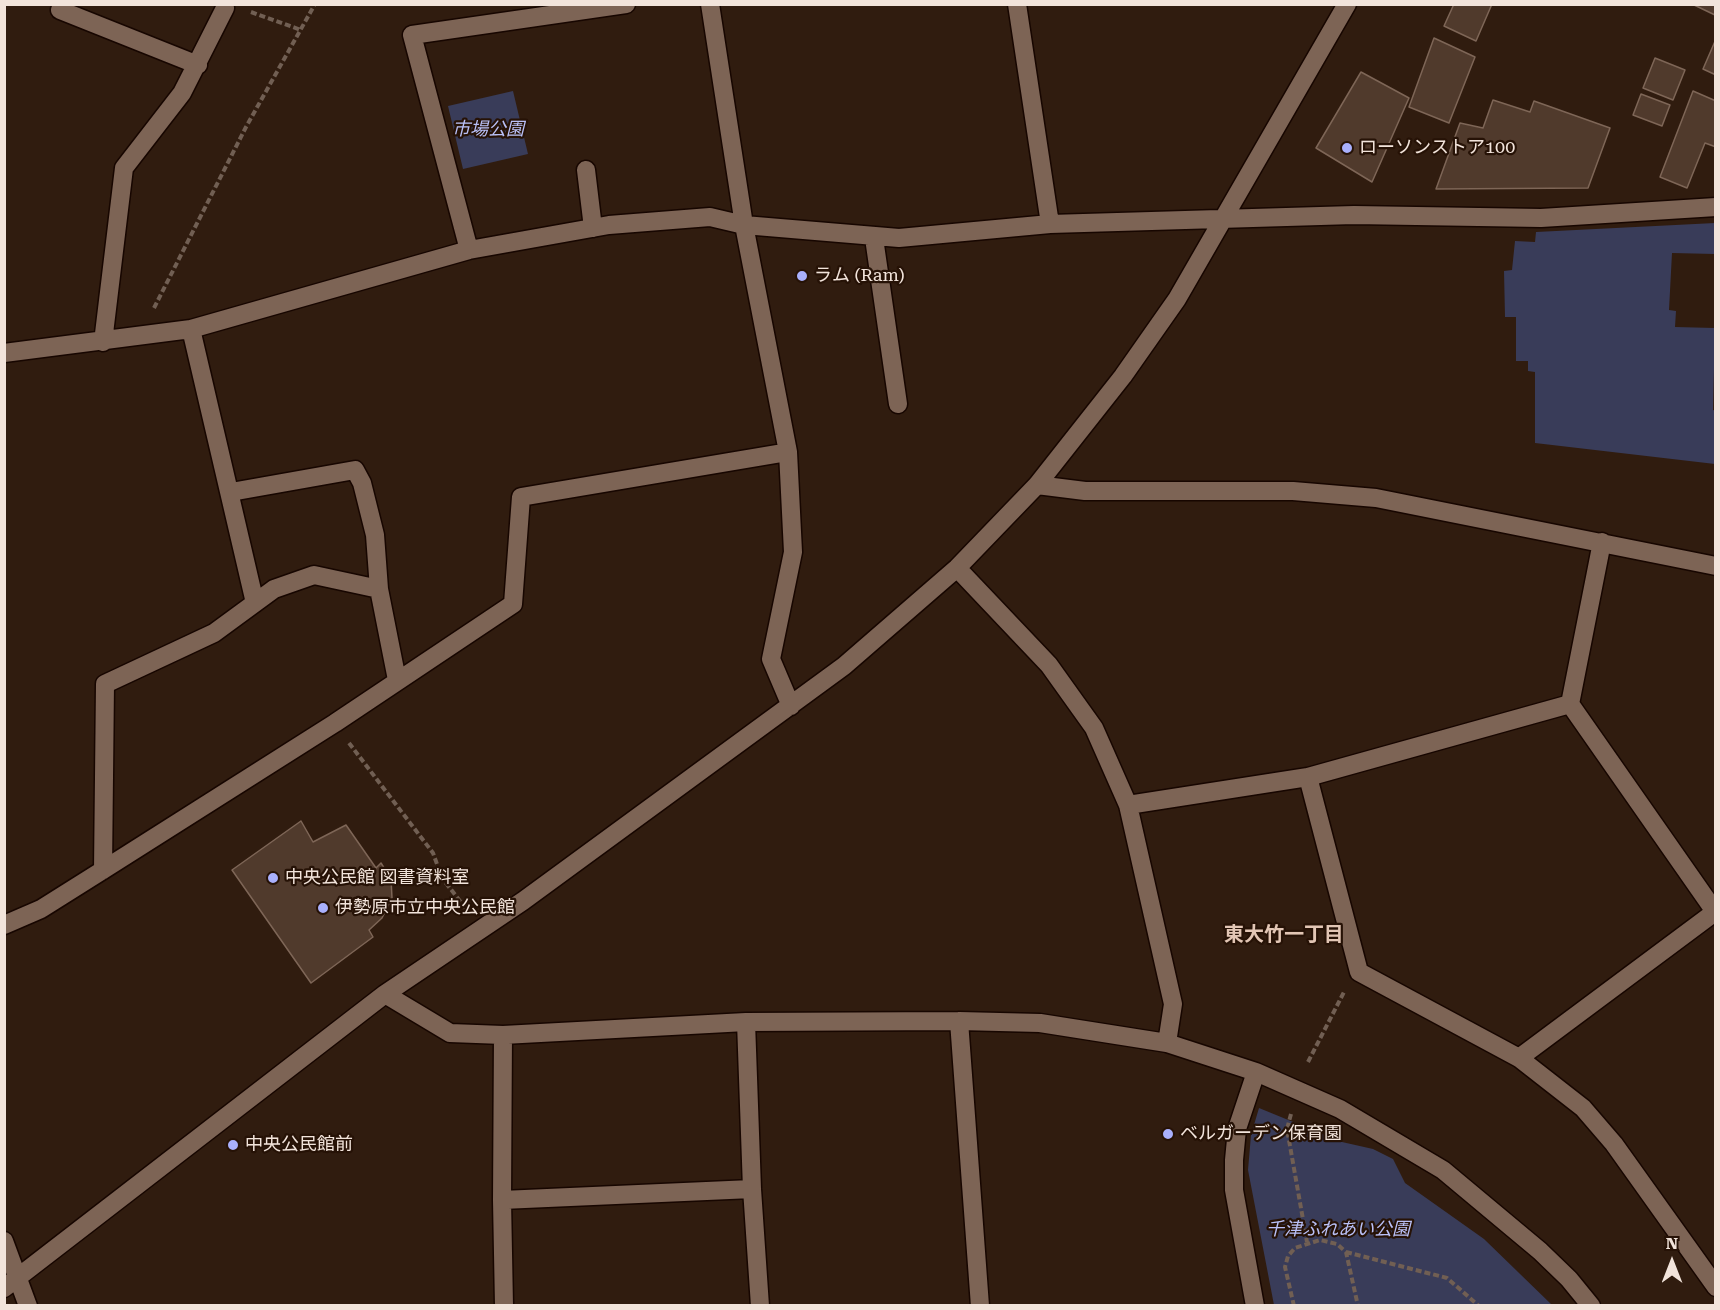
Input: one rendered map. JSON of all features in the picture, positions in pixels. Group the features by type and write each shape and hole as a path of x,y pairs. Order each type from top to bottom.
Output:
{"street":[{"path":"469,250 412,34 626,4"},
{"path":"710,4 744,225 788,452 793,552 771,659 791,706"},
{"path":"1017,4 1050,224"},
{"path":"12,1283 385,994 482,929 844,666 957,568 1037,484 1124,376 1177,299 1347,4"},
{"path":"104,342 124,168 182,93 225,8"},
{"path":"60,10 198,65"},
{"path":"585,170 593,228"},
{"path":"4,353 104,342 191,329 469,250 593,228 710,217 744,225 874,238 1050,224 1354,215 1541,218 1716,207"},
{"path":"874,238 898,404"},
{"path":"191,329 231,492 255,603"},
{"path":"4,925 41,909 104,870 335,723 513,604 520,497 788,452"},
{"path":"231,492 355,470 362,483 375,535 379,589 398,680"},
{"path":"1037,484 1085,491 1282,490 1376,498 1716,566"},
{"path":"1519,1058 1715,913 1570,704 1602,542"},
{"path":"957,568 1049,665 1094,728 1128,805 1173,1004 1167,1043"},
{"path":"104,870 105,684 214,633 274,589 314,575 379,589"},
{"path":"1128,805 1308,777 1570,704"},
{"path":"1308,777 1359,972 1519,1058 1583,1108 1614,1144 1716,1287"},
{"path":"385,994 450,1033 503,1035 746,1022 959,1021 1040,1023 1167,1043 1256,1072 1340,1109 1443,1170 1540,1251 1569,1278 1591,1305"},
{"path":"959,1021 981,1305"},
{"path":"746,1022 752,1189 760,1305"},
{"path":"503,1035 504,1305"},
{"path":"1256,1072 1238,1129 1234,1160 1234,1190 1256,1305"},
{"path":"502,1200 752,1189"},
{"path":"4,1241 12,1283 28,1305"}],"path":[{"path":"144,336 145,326 246,127 315,4"},
{"path":"225,8 233,6 301,30"},
{"path":"335,723 433,854 442,878 482,929"},
{"path":"1308,1062 1347,986 1359,972"},
{"path":"1292,1113 1287,1129 1307,1242"},
{"path":"1294,1305 1285,1267 1288,1256 1295,1248 1307,1242 1320,1240 1337,1244 1346,1252 1447,1278 1479,1305"},
{"path":"1346,1252 1358,1305"}],"green space":[{"name":"市場公園","path":"513,91 528,154 463,169 448,106"},
{"path":"1715,223 1715,254 1672,253 1669,310 1676,311 1675,327 1715,328 1713,410 1716,411 1715,464 1535,443 1535,372 1528,371 1528,361 1516,361 1516,317 1505,317 1504,271 1512,270 1515,241 1535,242 1536,232"},
{"name":"千津ふれあい公園","path":"1259,1108 1342,1142 1373,1149 1393,1159 1405,1183 1484,1239 1552,1305 1274,1305 1248,1170 1251,1135"}],"building":[{"path":"1454,4 1492,4 1476,41 1444,26"},
{"path":"1692,4 1716,4 1716,14 1715,15"},
{"path":"1434,38 1475,57 1449,123 1409,107"},
{"path":"1716,39 1716,75 1703,69"},
{"path":"1655,58 1685,70 1673,100 1643,88"},
{"path":"1361,72 1409,98 1372,182 1316,148"},
{"path":"1693,91 1716,101 1716,147 1705,143 1687,188 1660,177"},
{"path":"1641,94 1670,105 1662,126 1633,115"},
{"path":"1493,100 1530,112 1534,101 1610,128 1588,188 1436,189 1460,123 1483,128"},
{"name":"伊勢原市立中央公民館","path":"301,821 313,842 346,825 376,868 381,863 391,879 392,898 382,918 369,930 373,937 311,983 232,870"}],"place":[{"name":"ローソンストア100","path":"1347,148"},
{"name":"ラム (Ram)","path":"802,276"},
{"name":"中央公民館 図書資料室","path":"273,878"},
{"name":"伊勢原市立中央公民館","path":"323,908"},
{"name":"ベルガーデン保育園","path":"1168,1134"},
{"name":"中央公民館前","path":"233,1145"}],"district":[{"name":"東大竹一丁目","path":"1284,935"}]}
